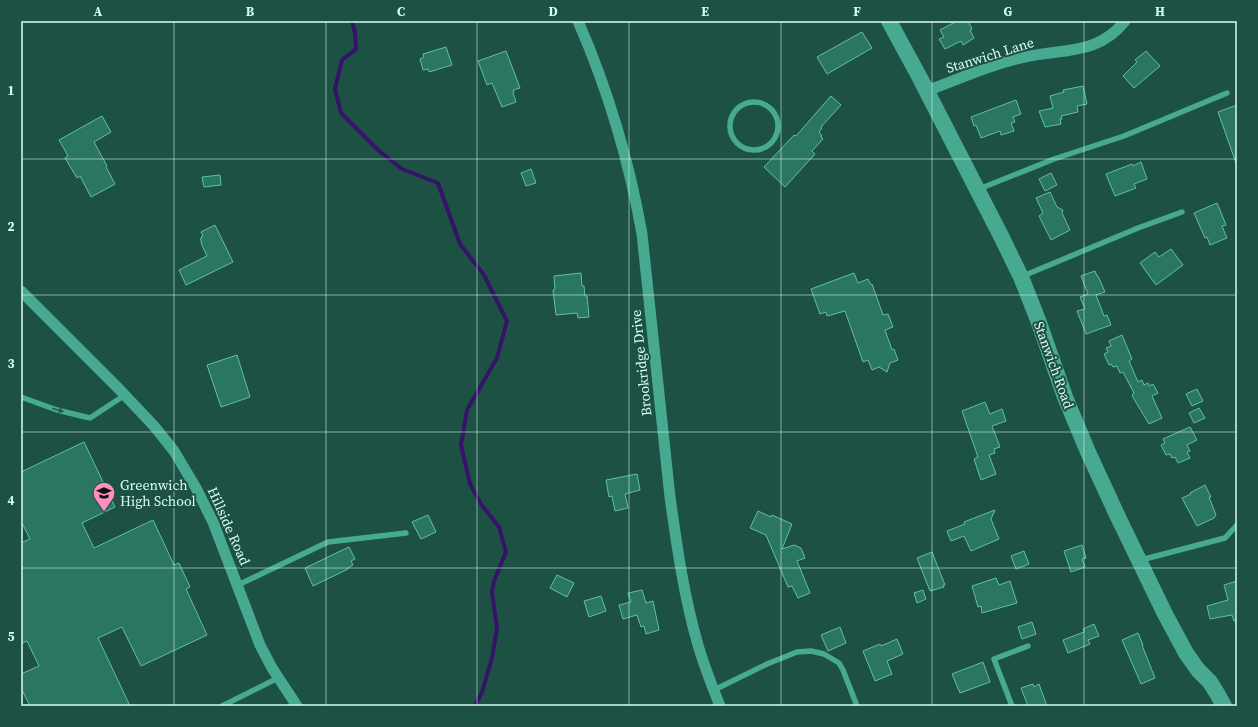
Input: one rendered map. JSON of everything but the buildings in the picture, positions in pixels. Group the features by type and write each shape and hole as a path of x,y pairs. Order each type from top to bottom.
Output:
{"street":[{"name":"Brookridge Drive","path":"578,21 592,54 613,113 626,159 637,208 642,234 676,537 698,647 720,706"},
{"name":"Stanwich Road","path":"889,21 926,90 1021,277 1036,314 1065,397 1115,511 1179,641 1198,670 1210,682 1224,706"},
{"name":"Stanwich Lane","path":"926,90 1025,57 1077,50 1092,46 1117,31 1125,21"},
{"name":"Hillside Road","path":"21,291 125,395 154,426 174,451 196,488 213,522 260,645 278,678 297,706"}],"lane":[{"path":"976,190 1054,159 1124,136 1227,93"},
{"path":"752,102 759,103 766,106 776,117 778,124 777,132 774,139 763,148 748,150 735,142 732,136 730,121 738,108 745,104 752,102"},
{"path":"1021,277 1138,228 1182,212"},
{"path":"21,397 57,410 90,418 125,395"},
{"path":"1139,560 1225,538 1237,525"},
{"path":"238,585 328,542 406,533"},
{"path":"1012,706 994,659 1028,646"},
{"path":"714,690 767,664 797,652 812,651 824,654 839,663 857,706"},
{"path":"222,706 278,678"}],"waterway":[{"path":"352,21 355,33 356,49 342,60 335,89 341,113 378,150 402,169 438,183 460,244 484,275 507,321 497,358 467,410 461,445 470,484 481,504 499,527 506,552 494,581 492,592 497,628 492,658 482,692 475,706"}],"place":[{"name":"Greenwich High School","path":"104,512"}]}
